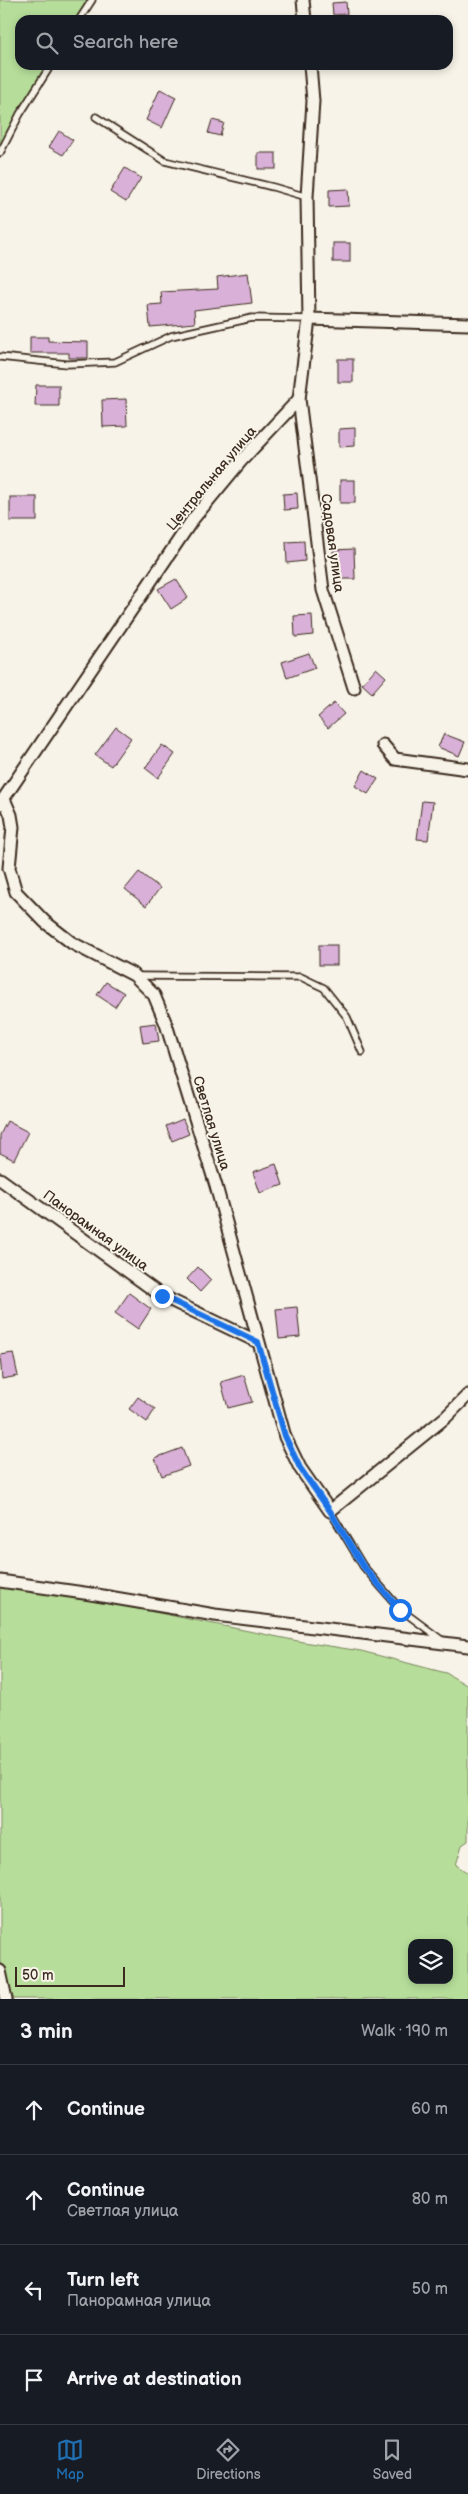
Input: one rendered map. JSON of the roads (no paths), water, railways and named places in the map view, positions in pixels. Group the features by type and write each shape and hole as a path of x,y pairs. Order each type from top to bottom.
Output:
{"street":[{"path":"303,0 304,15"},
{"path":"299,399 309,319 307,197 314,101 311,70"},
{"path":"309,319 468,324"},
{"name":"Садовая улица","path":"299,399 323,590 354,688"},
{"name":"Центральная улица","path":"2,801 192,519 241,461 299,399"},
{"path":"383,745 394,760 468,770"},
{"name":"Светлая улица","path":"2,801 11,815 13,827 9,868 16,892 45,922 72,943 134,976 154,995 166,1024 216,1186 285,1436 300,1468 330,1511"},
{"name":"Панорамная улица","path":"0,1179 162,1296 258,1342"},
{"path":"330,1511 446,1417 468,1395"},
{"path":"0,1581 215,1615 468,1646"},
{"path":"0,1971 6,1999"}],"lane":[{"path":"82,15 92,0"},
{"path":"0,152 20,114 48,70"},
{"path":"96,117 165,161 273,186 307,197"},
{"path":"0,357 68,364 115,362 171,336 252,318 309,319"},
{"path":"134,976 301,977 324,988 347,1017 362,1052"},
{"path":"330,1511 363,1566 400,1610 446,1644"}]}
